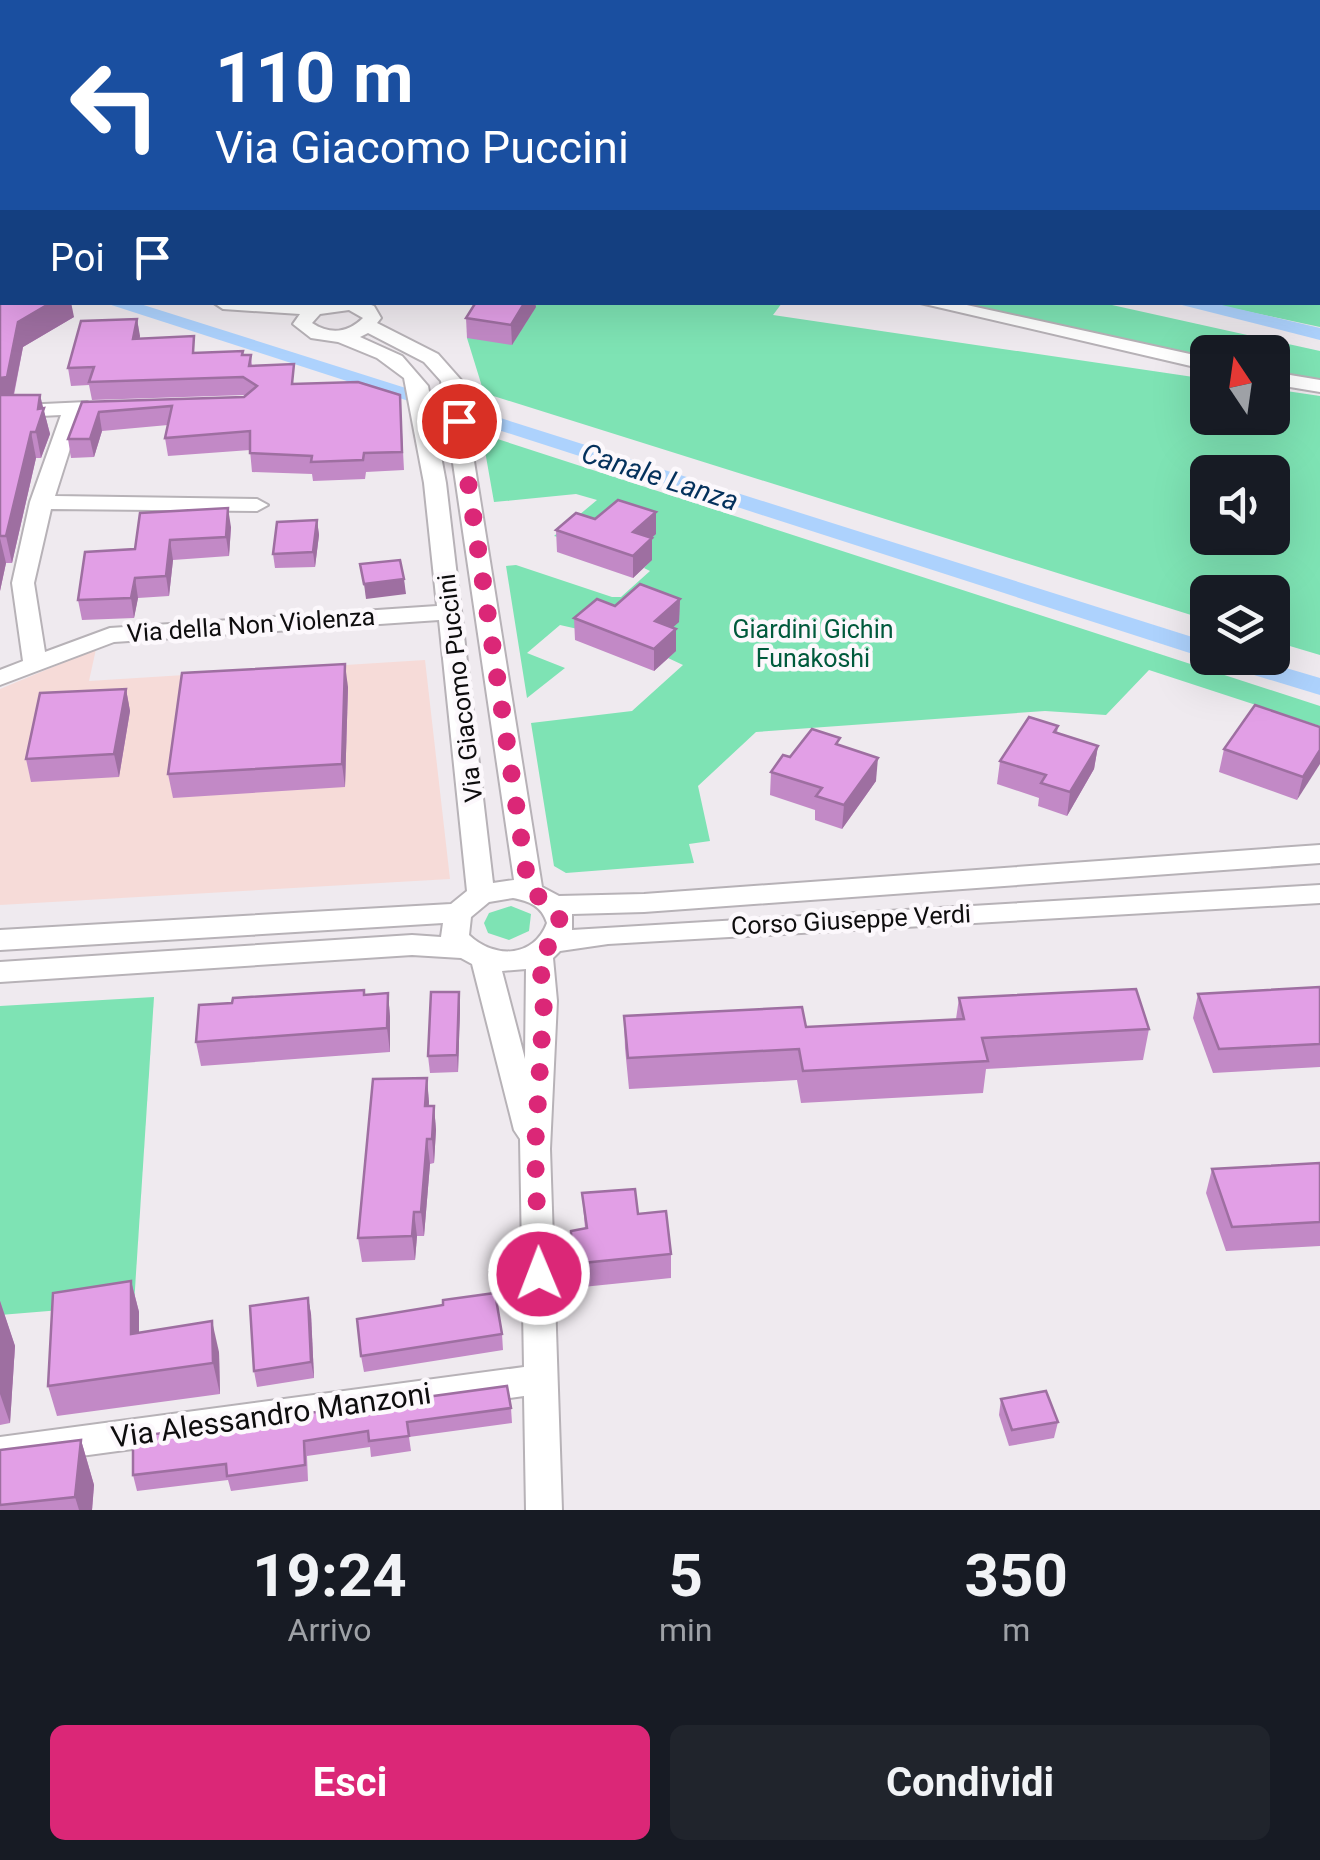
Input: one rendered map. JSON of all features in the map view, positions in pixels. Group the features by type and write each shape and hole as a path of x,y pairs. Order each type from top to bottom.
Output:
{"street":[{"path":"939,305 1190,360"},
{"path":"338,336 366,310"},
{"name":"Via Giacomo Puccini","path":"481,894 435,482 418,386 414,376 394,360 338,336 310,332 308,316 366,310 431,358 451,380 541,898"},
{"path":"1290,381 1320,386"},
{"path":"35,666 23,583 30,542 73,408"},
{"path":"0,412 112,408"},
{"path":"435,482 468,480"},
{"path":"42,502 257,505"},
{"name":"Via della Non Violenza","path":"0,678 35,666 61,651 124,633 450,612"},
{"name":"Corso Giuseppe Verdi","path":"541,898 644,903 1320,854"},
{"path":"1132,865 1149,904"},
{"path":"0,940 458,913 481,894 541,898 561,923 546,948 535,1149 544,1510"},
{"name":"Corso Giuseppe Verdi","path":"546,948 608,934 1320,894"},
{"path":"458,913 455,937 474,954 535,1149"},
{"path":"0,972 412,946 503,962 546,948"},
{"name":"Via Alessandro Manzoni","path":"0,1452 542,1379"}],"shaded area":[{"path":"96,649 89,681 425,660 450,879 0,905 0,689"}],"green space":[{"path":"489,305 780,305 773,315 1190,376 1190,435 1290,435 1290,392 1320,396 1320,655 1290,646 1290,575 1190,575 1190,615 484,393 467,338"},
{"path":"957,305 1112,305 1248,335 1190,335 1190,354"},
{"path":"1217,305 1320,305 1320,327"},
{"path":"1290,344 1320,351 1320,379 1290,374"},
{"name":"Giardini Gichin Funakoshi","path":"482,434 1190,664 1190,675 1224,675 1320,706 1320,726 1149,670 1106,715 1045,711 756,732 698,786 710,841 689,844 694,863 566,873 554,866 531,723 632,711 683,665 668,658 675,651 560,625 527,653 565,668 527,698 506,566 516,565 621,597 650,571 644,568 651,560 554,536 597,500 576,494 494,502"},
{"path":"511,906 531,914 529,931 509,940 488,933 484,923 489,913"},
{"path":"154,997 134,1304 0,1315 0,1006"}],"building":[{"path":"0,305 47,305 18,322 7,377 0,378"},
{"path":"474,305 523,305 511,325 466,318"},
{"path":"137,319 133,339 194,336 193,353 243,351 242,355 251,355 249,366 294,364 292,384 358,382 400,395 402,452 364,453 363,460 311,462 312,456 250,453 250,431 165,438 172,406 99,412 90,439 68,439 82,402 244,397 257,386 243,377 89,382 94,367 68,368 81,321"},
{"path":"0,395 40,395 38,409 44,408 36,432 31,432 6,536 0,536"},
{"path":"618,500 656,512 633,532 652,538 633,556 556,530 576,513 595,519"},
{"path":"228,508 226,537 170,540 166,576 135,578 131,598 78,600 85,552 135,549 140,513"},
{"path":"317,520 313,552 273,554 277,522"},
{"path":"400,560 404,579 364,584 360,564"},
{"path":"640,584 680,599 655,621 676,629 654,649 574,618 597,599 615,606"},
{"path":"345,664 342,764 168,774 182,673"},
{"path":"126,689 114,754 26,759 40,693"},
{"path":"1255,705 1320,727 1320,750 1303,777 1224,749"},
{"path":"1029,717 1058,726 1054,732 1098,746 1070,792 1041,783 1046,775 1000,761"},
{"path":"812,729 840,738 836,744 878,758 844,805 816,796 822,788 771,772 783,755 790,757"},
{"path":"1320,987 1320,1044 1219,1049 1198,994"},
{"path":"1136,989 1149,1029 982,1038 988,1061 803,1071 799,1049 628,1058 624,1016 802,1007 806,1027 964,1019 959,998"},
{"path":"364,990 364,995 388,993 387,1028 196,1042 199,1005 232,1003 233,998"},
{"path":"431,992 459,992 457,1055 428,1056"},
{"path":"427,1078 425,1106 434,1106 432,1139 427,1139 421,1212 414,1212 412,1236 358,1238 373,1079"},
{"path":"1320,1163 1320,1222 1232,1227 1212,1169"},
{"path":"635,1189 638,1214 666,1211 671,1254 572,1264 571,1231 587,1228 582,1193"},
{"path":"131,1281 131,1334 212,1321 213,1363 48,1386 53,1293"},
{"path":"495,1293 502,1334 361,1356 357,1319"},
{"path":"308,1298 311,1362 254,1371 250,1306"},
{"path":"507,1386 511,1408 407,1422 409,1436 369,1441 368,1431 304,1441 305,1465 227,1476 226,1464 133,1475 133,1437"},
{"path":"1046,1391 1058,1422 1012,1430 1001,1399"},
{"path":"81,1440 75,1497 0,1505 0,1450"}],"waterway":[{"name":"Canale Lanza","path":"121,305 1190,645"},
{"path":"1193,305 1320,334"},
{"name":"Canale Lanza","path":"1282,675 1320,687"}],"route":[{"path":"459,421 529,891 553,905 561,923 554,942 539,954 544,1001 535,1149 539,1274"}]}
